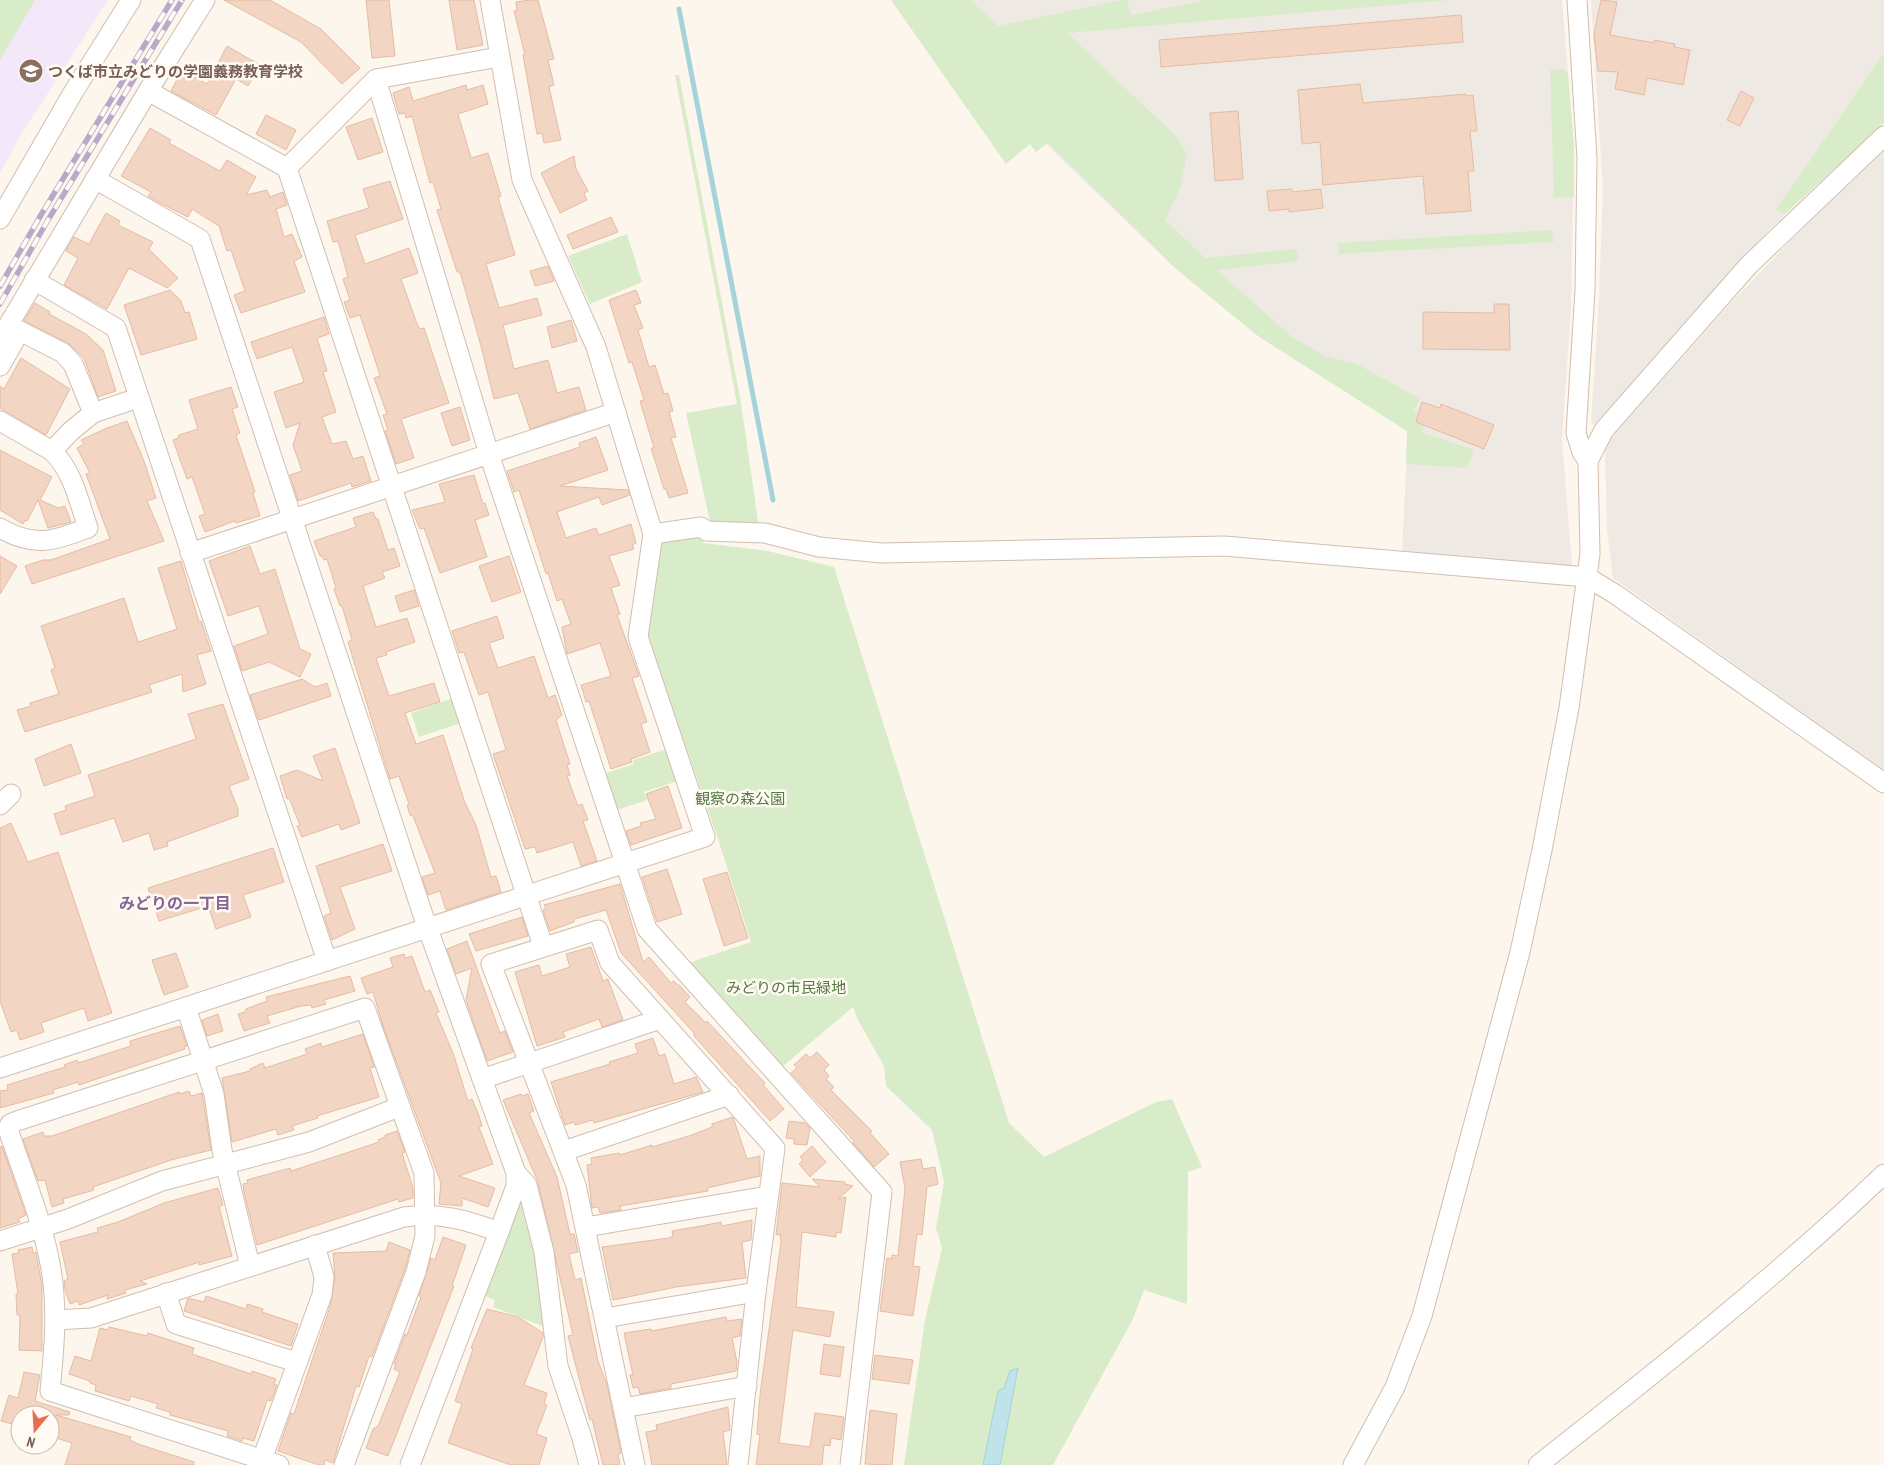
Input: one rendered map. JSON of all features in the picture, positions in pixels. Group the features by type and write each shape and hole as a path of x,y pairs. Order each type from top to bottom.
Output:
{"street":[{"path":"0,219 74,91 131,0"},
{"path":"0,339 148,91 205,0"},
{"path":"0,1068 705,836 638,637 653,534 596,347 522,180 490,0"},
{"path":"1577,0 1587,158 1585,290 1576,433 1582,452 1588,461"},
{"path":"287,168 376,78 499,57"},
{"path":"376,78 489,454 647,929 882,1192 850,1465"},
{"path":"148,91 287,168 543,946"},
{"path":"1353,1465 1395,1388 1422,1316 1520,952 1569,708 1590,554 1588,461 1604,430 1741,273 1884,136"},
{"path":"95,179 200,239 427,927 516,1174 516,1186 410,1465"},
{"path":"34,280 116,328 327,961"},
{"path":"0,366 20,330 63,353 73,364 93,412"},
{"path":"52,451 93,412 138,398"},
{"path":"190,553 293,521 616,412"},
{"path":"0,421 52,451 68,471 88,528 44,542 22,539 0,528"},
{"path":"653,534 701,527 707,531 764,532 819,547 882,553 1224,546 1586,578 1615,594 1884,783"},
{"path":"635,1465 576,1185 491,964 598,930 610,964 775,1148 756,1292 738,1465"},
{"path":"186,1007 214,1094 226,1164 250,1266"},
{"path":"315,1245 325,1285 296,1362 267,1463 50,1391 55,1320 52,1270 41,1229 8,1129 10,1124 365,1008 424,1173 425,1236 416,1272 344,1465"},
{"path":"482,1079 660,1019"},
{"path":"564,1151 729,1096"},
{"path":"0,1241 41,1229 162,1181 309,1142 399,1107"},
{"path":"516,1174 528,1186 544,1252 553,1310 558,1366 589,1465"},
{"path":"1538,1465 1739,1304 1811,1242 1884,1174"},
{"path":"586,1227 768,1196"},
{"path":"55,1320 90,1318 383,1222 425,1214 466,1220 499,1232"},
{"path":"605,1318 756,1292"},
{"path":"166,1293 176,1324 296,1362"},
{"path":"623,1408 747,1386"}],"shaded area":[{"name":"つくば市立みどりの学園義務教育学校","path":"0,0 108,0 22,133 0,173"},
{"path":"920,0 1562,0 1574,147 1571,308 1562,438 1572,566 1402,551 1408,431 1258,336 1175,268 1053,151 964,41"},
{"path":"1591,0 1884,0 1884,123 1797,202 1731,270 1594,425 1591,423 1599,299 1603,189"},
{"path":"1884,148 1884,770 1613,578 1607,530 1605,451 1607,443 1729,305 1816,214"}],"green space":[{"path":"0,0 35,0 0,60"},
{"path":"891,0 970,0 998,26 1122,0 1127,0 1131,15 1206,0 1450,0 1067,33 1178,138 1187,155 1180,188 1165,220 1205,258 1296,249 1299,261 1217,270 1292,337 1325,356 1359,365 1420,399 1413,411 1427,419 1421,432 1474,450 1467,468 1406,464 1407,431 1258,336 1175,268 1048,143 1036,152 1030,144 1006,164"},
{"path":"1884,53 1884,123 1785,214 1776,210"},
{"path":"1564,69 1568,75 1574,147 1574,198 1554,197 1550,70"},
{"path":"675,75 679,75 741,403 759,528 711,526 686,413 737,404"},
{"path":"1551,230 1554,242 1339,254 1338,243"},
{"path":"627,234 642,282 590,304 568,256"},
{"path":"698,536 705,538 703,543 768,551 834,567 1009,1123 1044,1157 1156,1102 1172,1099 1202,1167 1188,1172 1187,1304 1144,1290 1133,1319 1053,1465 904,1465 925,1320 942,1248 936,1228 944,1182 932,1130 886,1086 884,1066 858,1020 853,1007 782,1067 688,963 751,942 718,839 647,635 658,547 663,542"},
{"path":"453,698 461,723 419,737 411,713"},
{"path":"667,749 678,781 644,792 647,800 617,810 606,773 634,764 633,760"},
{"path":"521,1199 533,1247 545,1327 493,1307 495,1300 485,1296"}],"water":[{"path":"1018,1368 1000,1465 983,1465 998,1391 1004,1388 1010,1371"}],"building":[{"path":"224,0 270,0 321,29 360,68 342,84 301,42"},
{"path":"366,0 389,0 395,56 372,58"},
{"path":"449,0 474,0 483,45 457,50"},
{"path":"538,0 554,59 548,60 554,85 549,87 561,140 544,143 542,133 537,134 523,55 525,55 514,11 517,11 516,2"},
{"path":"1601,0 1617,2 1610,35 1654,43 1654,40 1675,44 1674,47 1690,50 1683,85 1647,78 1644,95 1615,89 1618,72 1598,71 1594,34"},
{"path":"1461,15 1463,42 1161,67 1159,40"},
{"path":"227,46 260,65 248,86 236,79 216,115 171,91 182,70 207,84"},
{"path":"1360,84 1363,103 1466,94 1466,96 1473,95 1477,131 1470,131 1474,171 1468,171 1471,211 1426,214 1423,176 1323,185 1320,142 1302,144 1298,90"},
{"path":"466,85 467,90 483,85 488,104 458,114 471,158 488,153 501,196 498,197 515,255 486,264 499,308 537,298 542,315 503,325 514,369 548,360 557,393 579,387 586,410 530,429 518,393 494,399 460,272 457,272 437,210 441,209 433,182 430,183 412,116 406,118 405,113 399,114 393,93 409,87 413,101"},
{"path":"1741,91 1754,98 1740,126 1727,120"},
{"path":"1238,111 1243,179 1215,181 1210,113"},
{"path":"266,115 296,130 286,150 256,134"},
{"path":"372,118 383,152 358,160 346,127"},
{"path":"150,128 171,140 169,143 220,171 227,160 256,177 246,195 267,190 270,197 283,192 287,205 276,209 284,237 292,234 302,257 294,261 305,292 241,313 234,295 245,291 231,250 227,251 219,226 192,209 188,217 160,203 148,196 151,192 121,176"},
{"path":"574,156 576,169 588,191 584,193 587,200 560,213 541,173"},
{"path":"390,181 403,219 355,235 365,264 409,248 418,273 401,279 417,324 420,329 424,328 449,403 401,419 414,458 396,464 385,431 388,430 383,415 387,414 374,378 380,376 360,315 350,318 344,302 350,300 343,279 348,277 338,241 333,242 327,221 369,208 363,189"},
{"path":"1292,189 1292,192 1321,189 1323,208 1289,212 1289,209 1269,211 1267,191"},
{"path":"106,213 120,221 118,225 153,242 149,249 178,278 167,288 129,268 107,309 64,285 78,258 66,251 68,246 74,237 89,244"},
{"path":"611,217 618,232 573,249 567,235"},
{"path":"548,266 554,281 535,286 530,271"},
{"path":"170,290 181,301 185,313 189,312 197,339 141,355 124,305"},
{"path":"636,290 641,303 634,305 643,328 638,330 649,367 655,365 664,394 668,393 673,411 669,412 676,437 671,438 688,493 669,498 666,489 664,489 651,448 654,448 640,401 644,400 632,362 629,363 609,300"},
{"path":"35,303 50,312 49,314 86,334 103,350 116,391 98,397 84,358 68,343 24,321"},
{"path":"1494,304 1509,304 1510,350 1423,349 1423,312 1494,313"},
{"path":"324,317 329,334 317,338 327,371 323,372 336,412 322,417 332,444 346,441 353,459 363,456 371,481 352,487 351,483 298,501 290,475 302,471 293,445 300,423 286,428 274,392 304,382 292,347 257,359 251,342"},
{"path":"571,320 577,341 552,348 547,327"},
{"path":"21,358 70,389 46,435 0,408 0,386 4,389"},
{"path":"231,387 238,407 232,409 240,433 236,435 255,492 253,493 260,516 236,523 235,521 205,532 199,516 205,514 192,477 187,479 173,440 178,438 179,435 198,429 189,400"},
{"path":"1422,402 1440,408 1441,404 1494,425 1484,449 1416,422"},
{"path":"460,407 470,440 452,446 441,413"},
{"path":"127,421 144,461 156,498 147,501 164,541 32,584 25,566 43,560 51,560 110,539 86,474 90,473 77,448 84,444 81,440"},
{"path":"596,437 608,470 560,486 628,490 630,495 602,505 599,497 557,512 566,538 596,528 599,535 631,524 636,543 632,545 634,549 609,556 620,585 611,588 620,614 617,615 639,676 632,678 647,722 641,724 650,752 631,759 632,762 611,769 589,701 586,702 581,685 611,676 600,643 567,654 562,627 571,624 562,599 557,601 548,573 546,574 519,490 514,492 507,471 580,447 579,443"},
{"path":"0,450 52,477 40,500 58,508 65,506 71,522 48,528 38,500 27,521 25,520 23,524 0,510"},
{"path":"474,475 483,504 485,503 489,515 475,520 487,557 440,573 424,528 420,529 412,510 445,502 439,484"},
{"path":"373,512 376,519 378,519 388,550 394,548 400,566 382,572 385,578 363,586 376,627 407,618 415,642 386,652 387,655 376,658 389,696 434,683 440,702 405,713 416,744 443,735 465,803 476,825 491,877 496,876 501,892 446,910 440,891 428,895 422,877 435,873 413,816 410,815 407,805 409,804 399,776 390,779 348,642 352,640 342,606 340,606 334,589 336,588 327,559 324,560 320,556 314,541 356,527 353,518"},
{"path":"250,546 260,574 275,569 300,649 311,654 300,677 269,662 242,671 234,646 268,634 259,606 228,616 209,561"},
{"path":"0,556 17,566 0,594"},
{"path":"509,556 521,592 492,602 479,566"},
{"path":"181,561 199,622 201,621 211,651 197,655 206,684 183,692 182,674 149,685 152,692 25,732 17,710 31,706 30,703 59,694 51,670 55,668 41,626 124,598 138,642 177,629 158,568"},
{"path":"414,590 419,606 400,612 395,596"},
{"path":"497,616 504,638 489,643 498,668 534,656 548,698 555,695 562,715 556,720 570,764 567,765 570,775 567,776 578,806 582,804 588,820 583,821 597,861 581,866 573,842 537,853 535,847 525,849 493,754 506,750 488,692 479,695 464,652 459,653 452,631"},
{"path":"302,679 315,687 327,683 331,696 259,720 250,695"},
{"path":"223,704 249,779 229,786 238,809 238,816 167,842 168,846 154,850 149,833 123,842 114,818 61,835 54,814 66,810 65,806 95,796 88,775 196,739 188,714"},
{"path":"71,744 81,773 44,786 35,759"},
{"path":"335,748 360,823 341,830 339,824 302,837 297,826 300,825 289,798 287,799 280,776 297,770 323,781 313,756"},
{"path":"668,786 682,828 631,845 626,831 641,826 640,823 656,819 646,794"},
{"path":"11,823 28,862 58,852 112,1013 88,1021 84,1008 41,1023 44,1032 20,1040 17,1030 11,1032 0,1001 0,828"},
{"path":"383,844 392,871 340,887 355,929 332,940 324,916 331,913 316,866"},
{"path":"273,848 284,882 243,895 251,917 216,929 208,906 159,921 148,888"},
{"path":"667,869 682,914 657,922 642,877"},
{"path":"727,872 748,938 724,946 703,879"},
{"path":"620,884 643,962 649,957 671,983 673,981 681,987 690,997 685,1002 706,1023 707,1021 765,1083 763,1085 784,1109 770,1121 694,1036 694,1033 621,953 606,910 574,919 574,922 550,931 543,910 546,909 544,905"},
{"path":"522,917 528,936 476,951 469,934"},
{"path":"467,941 500,1033 505,1031 513,1052 487,1061 466,1000 472,968 456,974 447,949"},
{"path":"591,947 603,981 608,979 623,1020 602,1027 599,1019 563,1032 565,1037 537,1046 515,972 539,965 542,976 570,967 566,954"},
{"path":"176,953 188,987 164,995 152,960"},
{"path":"404,954 405,958 412,956 425,992 430,990 439,1012 436,1013 453,1053 468,1101 472,1099 479,1116 482,1126 479,1127 493,1164 459,1176 495,1188 488,1207 462,1198 462,1206 439,1204 441,1183 383,1026 373,992 367,994 361,978 393,967 390,958"},
{"path":"350,976 355,991 324,1000 326,1004 312,1008 311,1005 301,1006 267,1016 270,1023 244,1031 238,1014 267,1001 266,997"},
{"path":"218,1014 223,1031 207,1036 202,1020"},
{"path":"180,1026 187,1046 184,1047 185,1049 79,1085 78,1082 53,1090 54,1093 0,1108 0,1091 8,1090 7,1085 65,1067 64,1065 77,1060 78,1063 131,1046 130,1041"},
{"path":"363,1034 374,1067 370,1068 379,1097 317,1116 318,1118 292,1126 294,1130 278,1135 276,1129 232,1142 222,1078 250,1071 250,1069 263,1063 265,1068 307,1054 305,1049 321,1043 322,1047"},
{"path":"653,1038 659,1056 665,1054 674,1084 696,1077 703,1092 594,1123 593,1120 575,1125 574,1122 565,1125 551,1082 610,1064 609,1062 638,1053 635,1044"},
{"path":"817,1052 829,1065 824,1070 829,1076 826,1079 834,1087 831,1090 872,1131 870,1133 889,1154 874,1167 853,1143 854,1141 791,1073 797,1068 794,1065 806,1054 810,1058"},
{"path":"189,1091 191,1096 202,1093 211,1150 171,1160 93,1187 94,1190 63,1199 64,1203 52,1207 45,1180 38,1181 23,1139 43,1132 44,1136 52,1136 179,1092 180,1094"},
{"path":"521,1094 522,1096 528,1094 534,1111 529,1113 557,1177 570,1234 574,1234 578,1252 569,1254 575,1280 581,1278 598,1361 607,1385 621,1453 618,1454 620,1465 603,1465 568,1336 573,1335 538,1182 503,1100"},
{"path":"733,1117 747,1159 760,1156 760,1176 707,1188 708,1191 620,1206 621,1210 600,1213 598,1207 592,1208 587,1165 592,1164 591,1158 619,1153 620,1155 652,1145 652,1147 689,1136 712,1127 712,1124"},
{"path":"789,1121 805,1123 810,1128 807,1145 794,1144 794,1139 786,1138"},
{"path":"397,1131 405,1152 402,1153 413,1188 413,1198 399,1202 398,1199 257,1245 244,1192 243,1184 248,1183 247,1180 290,1168 291,1171 340,1155 379,1142 378,1140 385,1137 385,1135"},
{"path":"2,1146 26,1215 18,1219 20,1222 0,1228 0,1147"},
{"path":"812,1146 826,1162 810,1177 799,1164 803,1160 800,1157"},
{"path":"921,1159 923,1169 935,1167 938,1184 927,1187 922,1235 917,1234 913,1266 920,1267 913,1316 880,1311 887,1258 892,1259 892,1255 898,1256 905,1188 900,1162"},
{"path":"812,1179 845,1182 845,1184 853,1186 838,1199 846,1197 841,1233 836,1232 836,1237 802,1232 796,1307 834,1312 830,1337 793,1330 779,1443 810,1447 815,1413 844,1417 841,1440 831,1438 830,1446 824,1445 822,1465 756,1465 760,1435 757,1434 760,1395 781,1242 780,1234 776,1235 782,1183 820,1187"},
{"path":"218,1188 223,1205 219,1207 232,1256 199,1265 200,1262 140,1281 147,1284 125,1290 126,1293 107,1299 108,1295 79,1305 78,1301 70,1304 65,1290 64,1281 68,1279 60,1242 98,1232 97,1228 118,1222 164,1203"},
{"path":"752,1220 751,1240 742,1242 746,1278 676,1287 613,1300 602,1247 669,1238 673,1236 672,1231 721,1222 722,1226"},
{"path":"443,1237 466,1245 452,1286 454,1286 388,1456 366,1448 373,1429 378,1426 400,1372 394,1369 396,1364 394,1364 421,1297 419,1296 431,1258 435,1260"},
{"path":"389,1242 410,1250 405,1269 372,1357 369,1356 359,1387 356,1386 333,1463 325,1460 324,1465 319,1465 278,1451 291,1413 294,1414 330,1307 335,1278 333,1253 386,1251"},
{"path":"32,1247 33,1253 36,1252 42,1286 42,1351 19,1350 20,1315 17,1315 16,1294 18,1294 12,1254 19,1253 18,1250"},
{"path":"206,1296 246,1309 247,1304 263,1309 262,1312 298,1324 291,1346 184,1311 188,1298 204,1302"},
{"path":"487,1309 518,1317 543,1333 524,1385 547,1393 544,1404 547,1405 536,1434 547,1438 539,1465 511,1465 448,1443 462,1404 455,1401 473,1349 471,1348"},
{"path":"726,1317 727,1321 742,1319 740,1336 732,1338 737,1362 736,1371 671,1384 671,1388 640,1394 638,1387 633,1388 630,1375 633,1375 624,1333 651,1329 651,1331"},
{"path":"109,1327 147,1336 148,1333 194,1348 192,1354 251,1374 252,1371 276,1379 274,1384 277,1385 271,1401 267,1400 254,1441 243,1438 242,1441 227,1436 228,1431 170,1415 170,1412 156,1408 158,1404 131,1396 129,1401 95,1391 96,1385 90,1383 90,1381 69,1374 75,1356 91,1361 100,1328 108,1330"},
{"path":"824,1344 844,1347 840,1377 820,1374"},
{"path":"875,1355 913,1360 909,1384 872,1379"},
{"path":"24,1372 40,1375 35,1401 48,1405 10,1405 10,1423 1,1421 9,1395 18,1398"},
{"path":"728,1407 730,1430 723,1432 727,1465 652,1465 646,1432 657,1430 656,1425"},
{"path":"60,1409 70,1412 69,1415 60,1415"},
{"path":"870,1410 897,1414 892,1465 865,1464"},
{"path":"60,1416 131,1437 130,1440 138,1444 194,1462 194,1465 65,1465 72,1443 60,1439"}],"waterway":[{"path":"679,9 773,500"}],"railway":[{"path":"0,286 172,0"},
{"path":"0,304 48,220 182,0"}],"place":[{"name":"つくば市立みどりの学園義務教育学校","path":"31,71"}],"district":[{"name":"みどりの一丁目","path":"175,903"}],"park label":[{"name":"観察の森公園","path":"740,798"},
{"name":"みどりの市民緑地","path":"786,987"}]}
